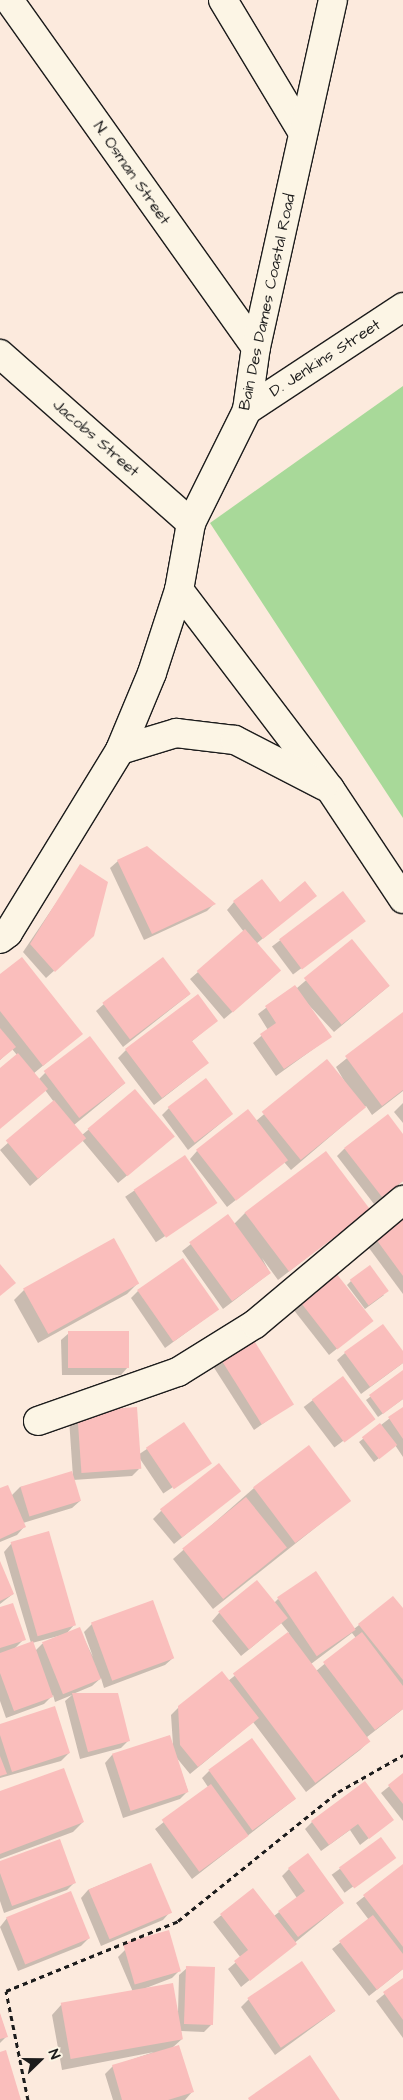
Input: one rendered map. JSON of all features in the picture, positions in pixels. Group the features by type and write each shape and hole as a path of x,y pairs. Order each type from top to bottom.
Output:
{"street":[{"name":"N. Osman Street","path":"8,0 256,347"},
{"path":"223,0 304,133"},
{"name":"Bain Des Dames Coastal Road","path":"0,939 8,932 120,750 152,673 179,590 192,523 247,410 256,347 333,0"},
{"name":"D. Jenkins Street","path":"247,410 403,307"},
{"name":"Jacobs Street","path":"0,354 192,523"},
{"path":"179,590 330,789 403,899"},
{"path":"120,750 176,733 235,740 330,789"},
{"path":"38,1420 178,1372 255,1324 403,1200"}],"path":[{"path":"28,2100 6,1990 178,1921 338,1792 403,1755"}],"green space":[{"path":"403,386 403,818 210,523"}],"building":[{"path":"147,846 216,904 152,934 117,860"},
{"path":"80,864 108,882 94,936 55,972 30,944"},
{"path":"262,879 280,902 305,881 317,896 263,939 233,901"},
{"path":"343,891 366,921 302,969 279,939"},
{"path":"245,929 281,971 233,1012 197,971"},
{"path":"352,939 390,986 342,1025 304,978"},
{"path":"22,957 83,1034 43,1066 0,1011 0,974"},
{"path":"163,957 191,994 130,1039 102,1003"},
{"path":"295,985 332,1037 284,1069 260,1034 276,1023 265,1006"},
{"path":"198,994 218,1021 192,1041 209,1063 162,1098 125,1049"},
{"path":"403,1012 403,1090 382,1106 345,1056"},
{"path":"0,1028 16,1047 0,1060"},
{"path":"90,1036 126,1083 79,1118 44,1071"},
{"path":"18,1053 48,1089 0,1129 0,1068"},
{"path":"327,1059 366,1107 301,1160 262,1112"},
{"path":"206,1078 233,1114 195,1143 168,1107"},
{"path":"135,1089 175,1136 127,1176 88,1129"},
{"path":"54,1100 86,1138 38,1179 6,1140"},
{"path":"248,1109 288,1160 236,1201 196,1150"},
{"path":"388,1114 403,1134 403,1181 382,1197 344,1148"},
{"path":"326,1151 371,1210 289,1271 245,1212"},
{"path":"185,1155 217,1203 166,1238 134,1190"},
{"path":"403,1213 403,1276 373,1235"},
{"path":"228,1214 271,1273 232,1301 189,1242"},
{"path":"114,1238 139,1283 48,1334 23,1288"},
{"path":"183,1258 219,1310 173,1342 137,1290"},
{"path":"0,1264 16,1283 0,1296"},
{"path":"370,1265 389,1291 369,1306 350,1280"},
{"path":"336,1273 374,1321 337,1349 300,1301"},
{"path":"383,1324 403,1351 403,1363 370,1387 344,1352"},
{"path":"68,1331 129,1331 129,1368 68,1368"},
{"path":"250,1334 294,1404 262,1425 218,1354"},
{"path":"403,1370 403,1399 383,1414 369,1395"},
{"path":"343,1376 375,1419 344,1443 312,1399"},
{"path":"137,1407 141,1469 81,1473 77,1411"},
{"path":"403,1407 403,1439 388,1417"},
{"path":"184,1422 212,1463 174,1489 146,1448"},
{"path":"380,1423 397,1445 379,1459 362,1437"},
{"path":"309,1445 351,1501 295,1543 253,1487"},
{"path":"219,1463 241,1491 182,1538 160,1509"},
{"path":"72,1471 81,1501 29,1516 20,1487"},
{"path":"8,1485 26,1527 0,1539 0,1488"},
{"path":"246,1497 287,1548 223,1599 182,1549"},
{"path":"49,1531 76,1625 38,1636 11,1542"},
{"path":"0,1561 14,1594 0,1601"},
{"path":"316,1571 356,1630 317,1656 277,1597"},
{"path":"257,1580 288,1618 249,1650 218,1611"},
{"path":"393,1596 403,1608 403,1680 358,1624"},
{"path":"153,1600 174,1658 112,1681 91,1623"},
{"path":"13,1603 26,1640 0,1648 0,1607"},
{"path":"80,1627 101,1679 63,1694 42,1642"},
{"path":"288,1632 370,1741 315,1783 233,1674"},
{"path":"362,1632 403,1686 403,1709 375,1730 323,1662"},
{"path":"33,1641 53,1697 14,1711 0,1673 0,1653"},
{"path":"222,1671 259,1718 198,1767 180,1745 178,1706"},
{"path":"72,1693 118,1693 130,1741 88,1752"},
{"path":"55,1706 70,1753 12,1772 0,1735 0,1724"},
{"path":"170,1735 189,1792 131,1811 112,1754"},
{"path":"252,1738 296,1799 252,1830 208,1770"},
{"path":"0,1756 7,1774 0,1776"},
{"path":"64,1768 84,1822 0,1854 0,1791"},
{"path":"403,1773 403,1804 388,1785"},
{"path":"365,1781 394,1820 369,1839 358,1824 329,1845 311,1821"},
{"path":"211,1784 249,1836 199,1872 162,1820"},
{"path":"381,1837 396,1858 354,1889 339,1868"},
{"path":"60,1839 76,1883 12,1906 0,1873 0,1861"},
{"path":"308,1853 344,1903 298,1937 278,1911 305,1891 288,1868"},
{"path":"151,1863 172,1913 110,1939 88,1890"},
{"path":"403,1864 403,1947 363,1895"},
{"path":"253,1888 297,1944 250,1981 234,1961 248,1950 220,1914"},
{"path":"71,1891 90,1938 25,1965 6,1917"},
{"path":"373,1915 403,1954 403,1969 377,1990 339,1941"},
{"path":"169,1930 181,1971 135,1985 123,1943"},
{"path":"302,1961 336,2011 281,2048 247,1998"},
{"path":"186,1966 215,1967 213,2025 184,2024"},
{"path":"403,1978 403,2020 383,1992"},
{"path":"173,1983 183,2039 71,2059 61,2003"},
{"path":"0,2013 8,2037 0,2039"},
{"path":"179,2045 194,2092 168,2100 122,2100 112,2065"},
{"path":"6,2050 21,2100 0,2100 0,2052"},
{"path":"310,2055 340,2100 249,2100 248,2098"}]}
